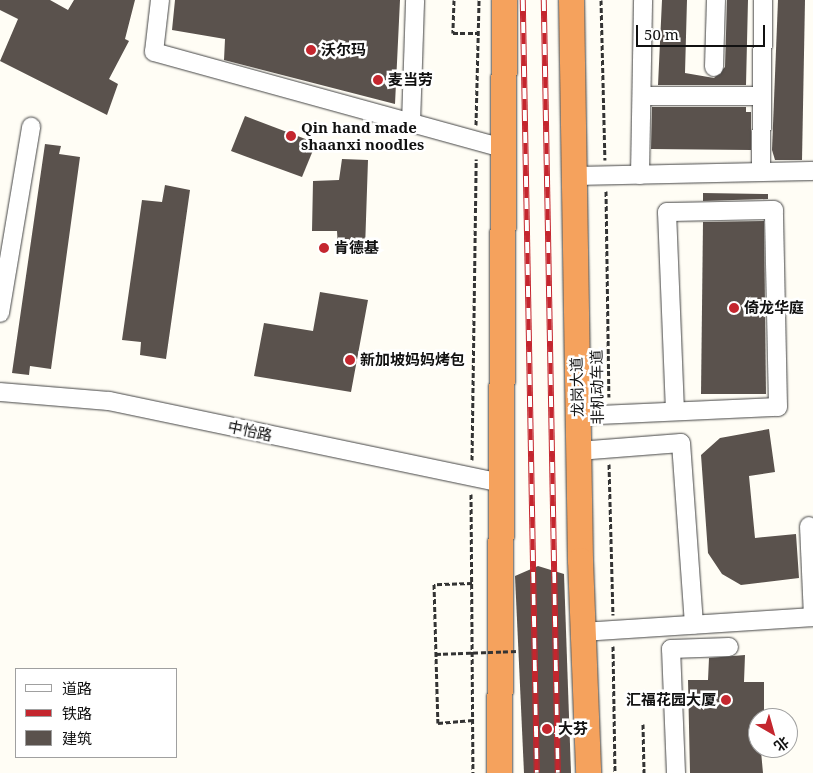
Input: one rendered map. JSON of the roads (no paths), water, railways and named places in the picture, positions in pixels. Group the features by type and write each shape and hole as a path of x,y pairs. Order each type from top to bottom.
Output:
{"highway":[{"path":"498,773 498,482 504,0"},
{"name":"龙岗大道","path":"571,0 577,416 588,773"}],"street":[{"path":"160,0 154,52 502,148"},
{"path":"411,123 415,0"},
{"path":"640,174 643,0"},
{"path":"714,67 716,0"},
{"path":"761,172 764,0"},
{"path":"642,96 762,96"},
{"path":"0,313 31,127"},
{"path":"573,176 813,171"},
{"path":"577,416 675,410 778,407 774,210 667,212 675,410"},
{"name":"中怡路","path":"0,392 109,401 498,482"},
{"path":"578,451 681,443 694,625"},
{"path":"583,632 813,617 809,526"},
{"path":"676,773 671,649 729,647"}],"railway":[{"path":"523,0 537,773"},
{"path":"544,0 558,773"}],"place":[{"name":"沃尔玛","path":"311,50"},
{"name":"麦当劳","path":"378,80"},
{"name":"Qin hand made shaanxi noodles","path":"291,136"},
{"name":"肯德基","path":"324,248"},
{"name":"倚龙华庭","path":"734,308"},
{"name":"新加坡妈妈烤包","path":"350,360"},
{"name":"汇福花园大厦","path":"726,700"},
{"name":"大芬","path":"547,729"}]}
